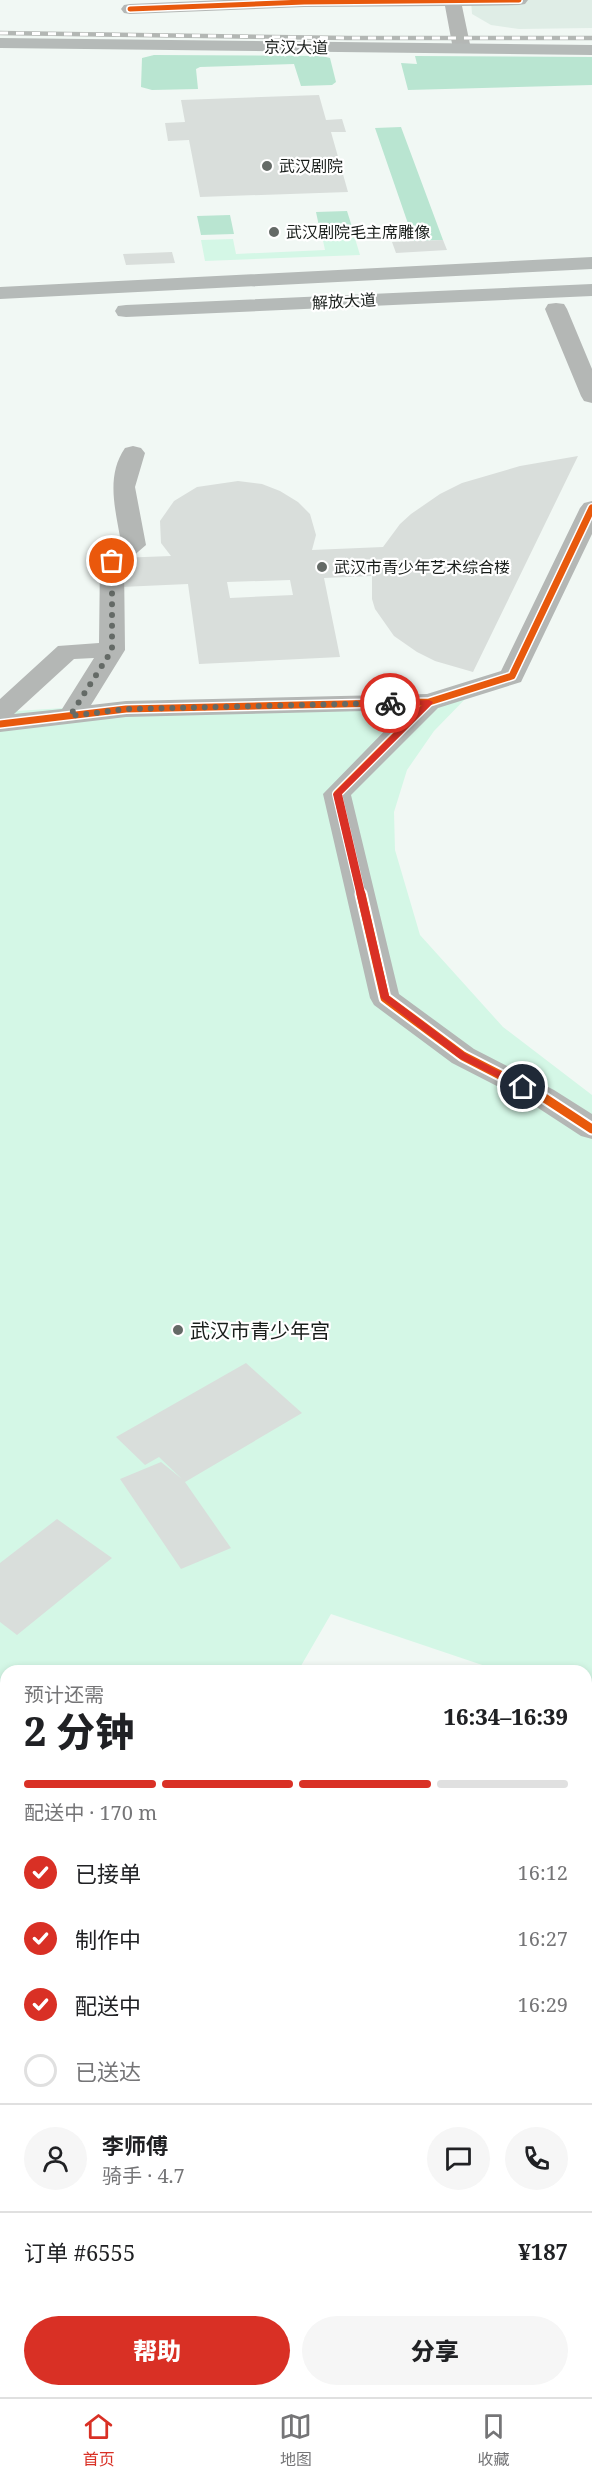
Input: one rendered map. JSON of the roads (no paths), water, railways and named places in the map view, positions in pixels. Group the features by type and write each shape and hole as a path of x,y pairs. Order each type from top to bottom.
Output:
{"main road":[{"name":"京汉大道","path":"0,28 459,41 592,50"},
{"name":"京汉大道","path":"0,43 459,41 592,33"},
{"name":"解放大道","path":"0,293 592,263"},
{"name":"解放大道","path":"127,288 592,277"},
{"name":"解放大道","path":"592,290 108,312 592,308"}],"street":[{"path":"129,30 130,5 519,0"},
{"path":"452,1 459,41"},
{"path":"556,309 592,396"},
{"path":"70,716 112,650 112,561 134,545 123,487 133,453"},
{"path":"0,724 126,709 429,702 512,676 592,508"},
{"path":"0,713 67,651 112,650"},
{"path":"429,702 338,794 385,998 463,1056 543,1097 592,1129"}],"railway":[{"path":"0,33 348,38 592,38"}],"place":[{"name":"武汉剧院","path":"267,166"},
{"name":"武汉剧院毛主席雕像","path":"274,232"},
{"name":"武汉市青少年艺术综合楼","path":"322,567"},
{"name":"武汉市青少年宫","path":"178,1330"}]}
